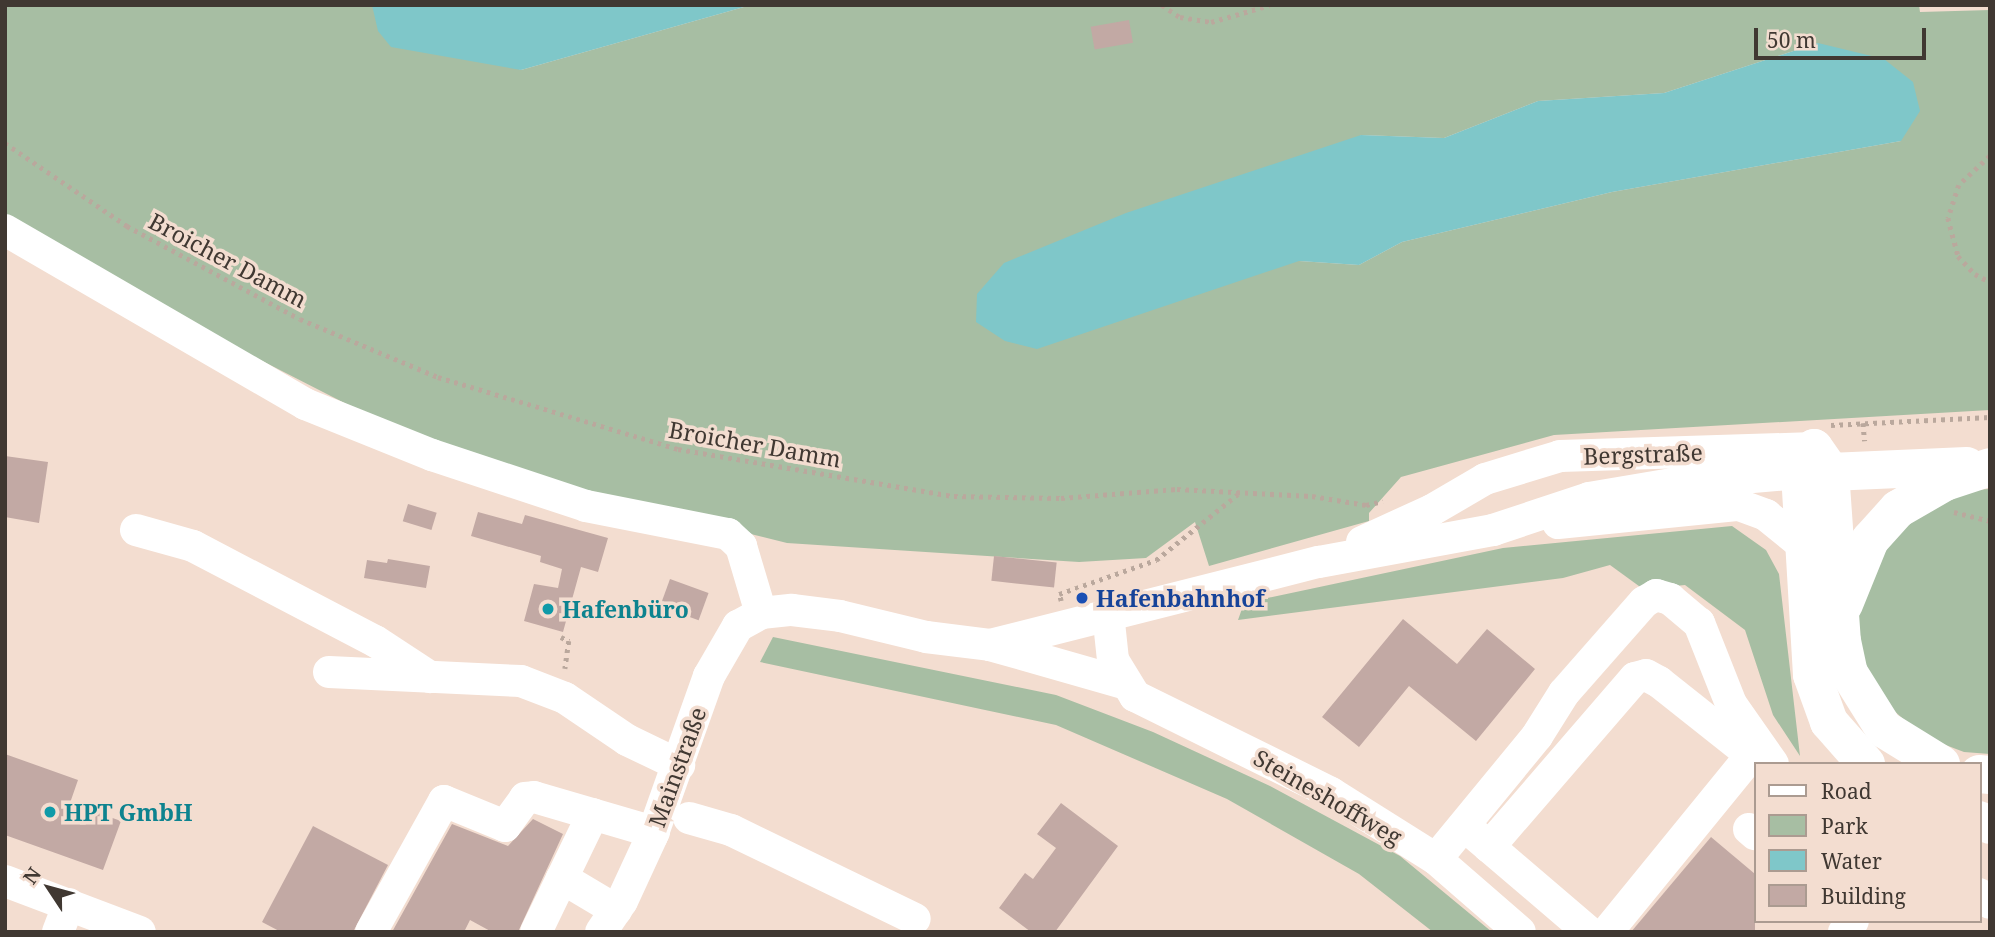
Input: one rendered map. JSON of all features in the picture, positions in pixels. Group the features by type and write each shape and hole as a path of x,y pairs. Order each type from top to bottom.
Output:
{"main road":[{"name":"Bergstraße","path":"1815,464 1990,440"},
{"name":"Bergstraße","path":"1815,464 1990,466"},
{"path":"1815,464 1804,546 1818,700 1841,739 1864,762"},
{"path":"1815,464 1842,610 1849,673 1868,709 1884,729 1938,762"},
{"path":"1842,610 1870,540 1898,509 1945,482 1990,466"}],"street":[{"path":"5,230 305,404 432,456 586,506 729,534 741,547 761,613"},
{"name":"Bergstraße","path":"1319,562 1432,510 1485,479 1560,456 1815,464"},
{"name":"Bergstraße","path":"990,645 1319,562 1493,530 1589,498 1815,464"},
{"path":"1493,530 1738,505 1766,515 1804,546"},
{"path":"136,530 193,546 376,641 430,677"},
{"path":"1436,859 1537,736 1564,693 1644,602 1657,595 1670,599 1699,623 1731,704 1761,755"},
{"name":"Steineshoffweg","path":"761,613 792,610 828,614 926,637 990,645 1124,683 1153,706 1331,793 1436,859 1520,932"},
{"name":"Mainstraße","path":"609,921 654,832 709,676 738,626 761,613"},
{"path":"1108,614 1113,660 1124,683"},
{"path":"329,672 521,681 565,698 628,740 679,765"},
{"path":"1489,847 1635,678 1646,675 1658,682 1761,755"},
{"path":"1608,932 1754,763"},
{"path":"371,932 444,801 505,826 525,799 593,814 654,832"},
{"path":"536,932 593,814"},
{"path":"689,818 731,830 915,919"},
{"path":"1464,825 1589,932"},
{"path":"562,878 609,921"},
{"path":"5,881 64,918 140,932"}],"path":[{"path":"1162,5 1180,17 1211,22 1270,5"},
{"name":"Broicher Damm","path":"5,143 127,226 232,286 438,377 559,416 678,449 954,496 1061,498 1177,489 1312,496 1366,505 1392,499"},
{"path":"1990,156 1959,185 1948,218 1958,256 1975,274 1990,282"},
{"path":"1067,624 1059,594 1156,560 1239,494"}],"green space":[{"path":"5,5 372,5 521,70 751,5 1919,5 1920,12 1990,10 1990,410 1554,435 1401,477 1369,513 1369,521 1209,566 1195,522 1146,558 1079,562 787,543 608,499 413,438 221,340 5,219","holes":["1818,43 1901,141 1612,192 1402,242 1359,265 1299,261 1361,135 1444,138 1538,101 1664,93"]},
{"path":"1990,489 1990,754 1964,752 1922,736 1891,708 1863,665 1854,617 1897,527 1949,491"},
{"path":"1732,526 1766,550 1779,574 1800,756 1773,715 1745,630 1685,585 1643,589 1610,565 1563,578 1238,620 1244,603 1503,548"},
{"path":"773,637 1056,695 1153,732 1270,786 1400,856 1492,932 1433,932 1359,874 1227,799 1056,725 760,662"}],"water":[{"path":"372,5 751,5 521,70 391,47 378,31"},
{"path":"1818,43 1884,59 1913,82 1920,111 1901,141 1612,192 1402,242 1359,265 1299,261 1037,349 1005,341 976,322 977,294 1004,263 1126,213 1361,135 1444,138 1538,101 1664,93"}],"building":[{"path":"1129,20 1133,43 1095,49 1091,27"},
{"path":"5,456 48,462 39,523 5,517"},
{"path":"408,504 437,513 431,530 403,521"},
{"path":"478,512 522,524 525,515 608,538 598,572 581,567 563,632 524,621 534,584 558,588 562,569 540,562 541,556 471,536"},
{"path":"994,556 1057,563 1054,587 991,581"},
{"path":"388,559 430,566 426,588 364,578 367,560 387,563"},
{"path":"670,579 709,593 699,620 660,606"},
{"path":"1403,619 1457,664 1487,629 1535,669 1476,741 1409,686 1359,747 1322,717"},
{"name":"HPT GmbH","path":"5,754 78,780 70,803 121,821 103,870 5,835"},
{"path":"1061,803 1118,846 1055,932 1031,932 999,908 1025,873 1033,879 1056,848 1037,834"},
{"path":"533,819 563,834 518,932 492,932 470,920 464,932 392,932 452,824 508,846"},
{"path":"313,826 388,865 353,932 281,932 262,922"},
{"path":"1711,837 1754,873 1755,932 1631,932"}],"place":[{"name":"Hafenbahnhof","path":"1082,598"},
{"name":"Hafenbüro","path":"548,609"},
{"name":"HPT GmbH","path":"50,812"}]}
